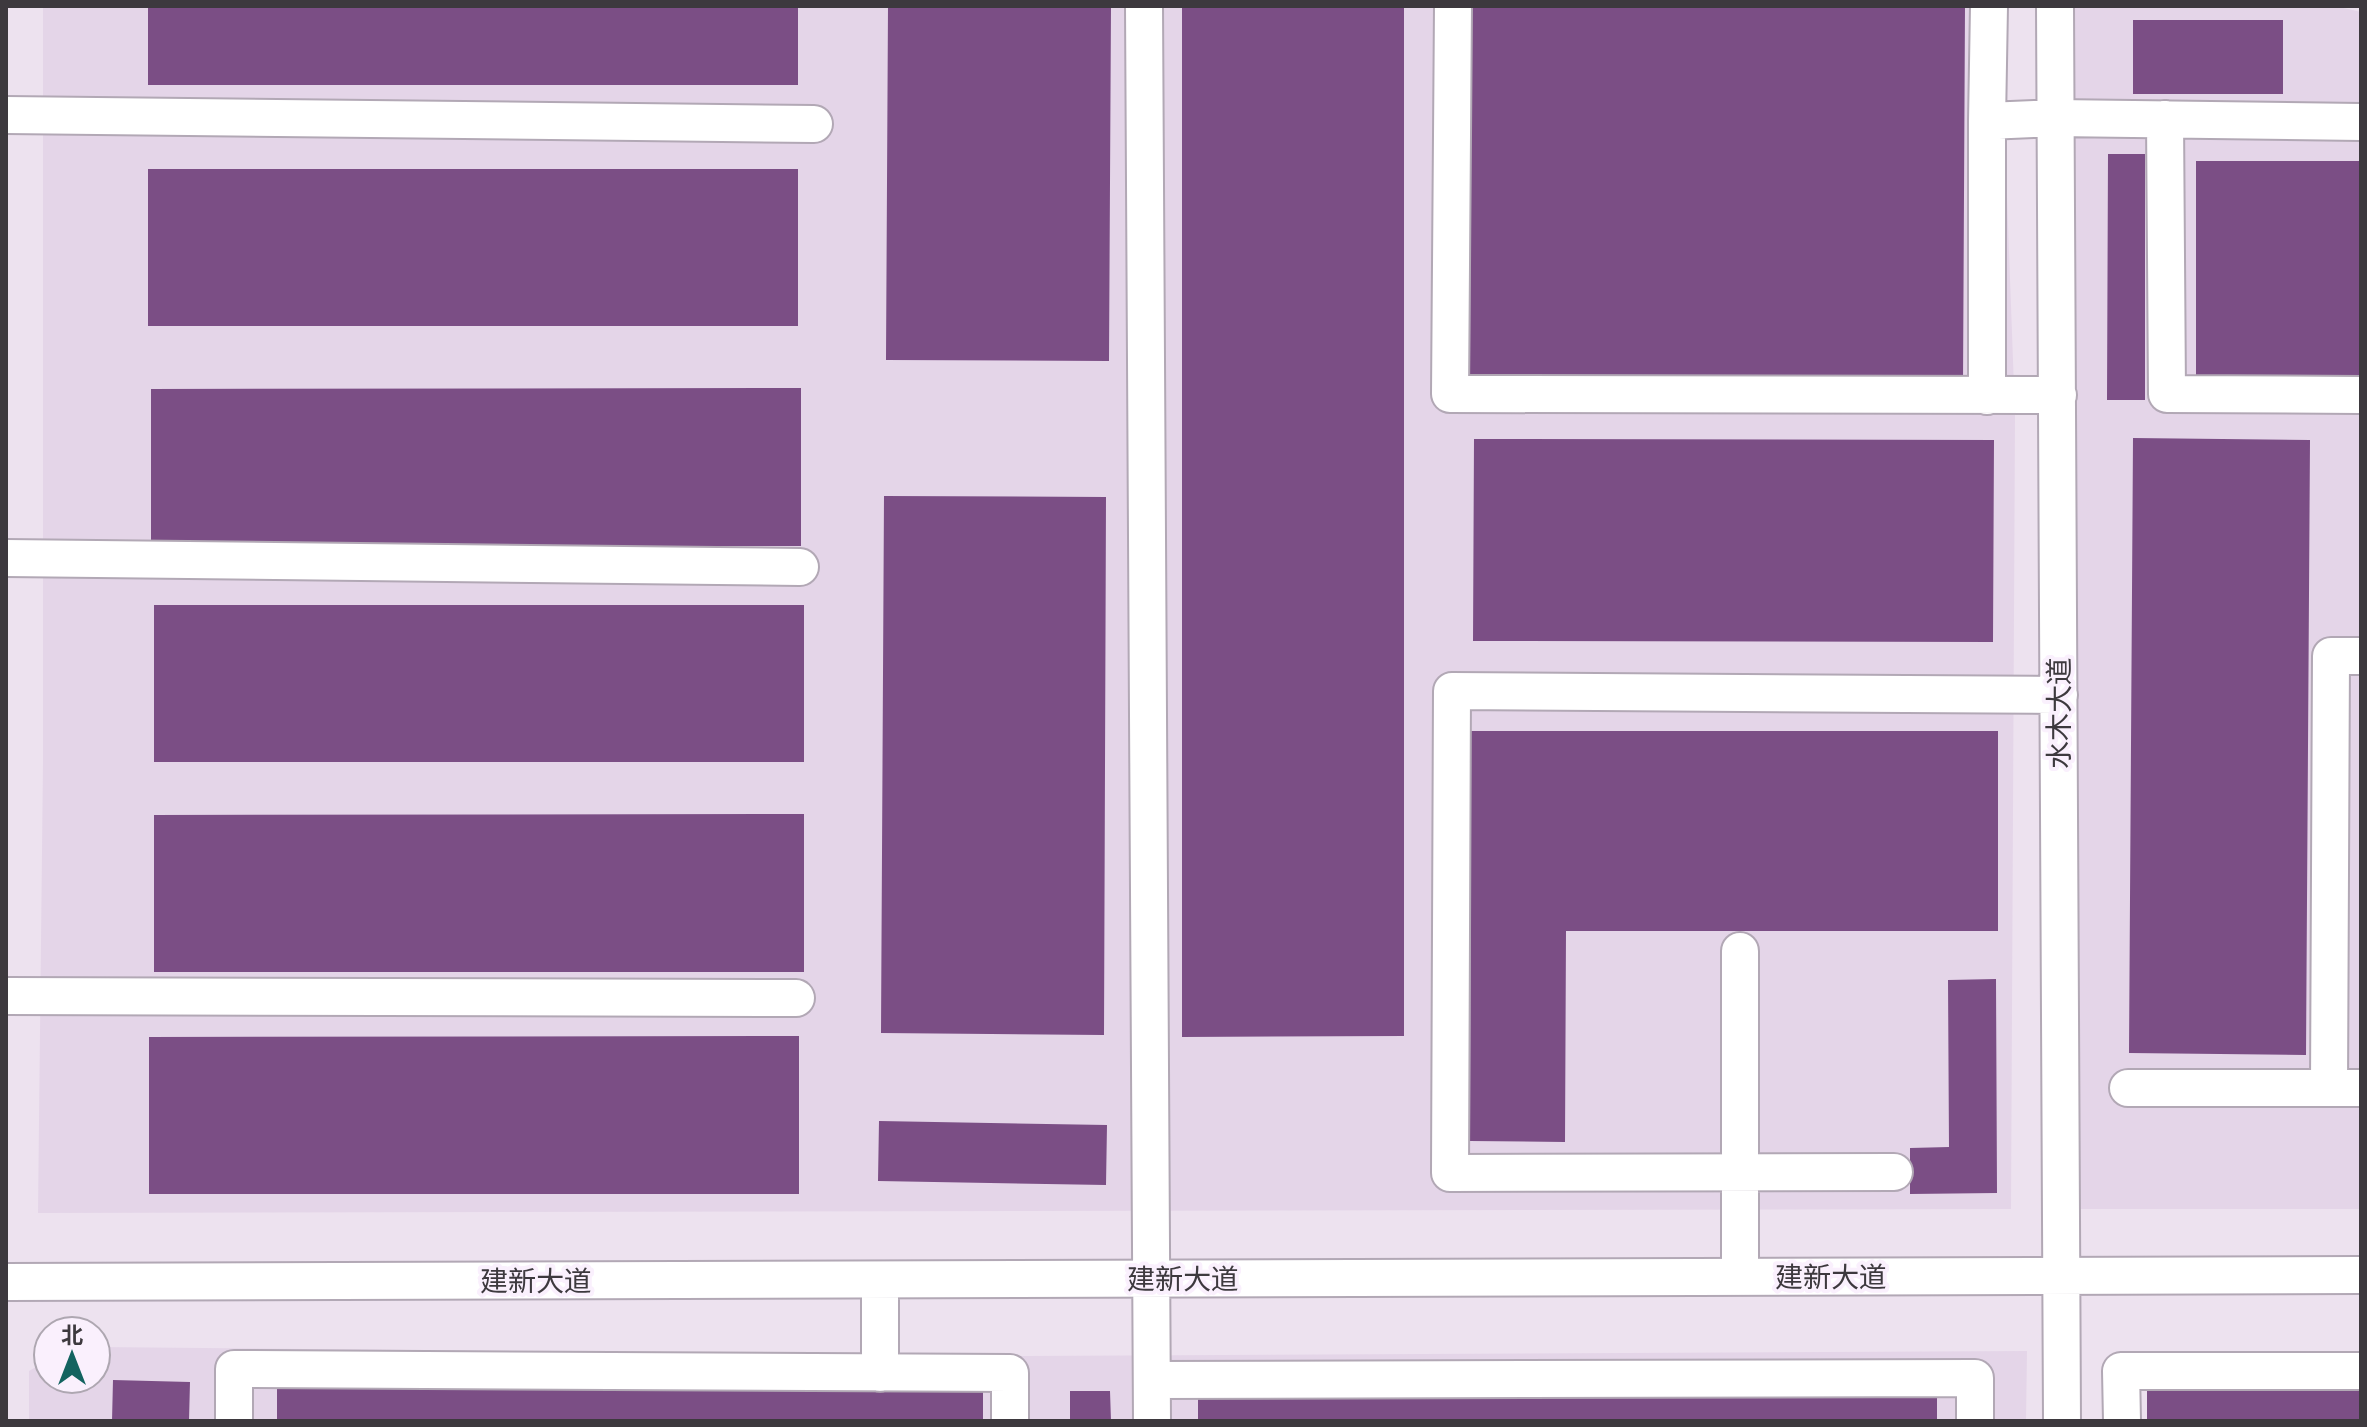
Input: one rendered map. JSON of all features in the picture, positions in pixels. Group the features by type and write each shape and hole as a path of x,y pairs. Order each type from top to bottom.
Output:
{"street":[{"path":"1144,6 1152,1421"},
{"path":"1453,6 1450,394 2058,395"},
{"path":"1987,396 1989,6"},
{"name":"水木大道","path":"2055,6 2062,1421"},
{"path":"6,115 814,124"},
{"path":"1987,121 2056,118 2361,122"},
{"path":"2165,119 2167,394 2361,395"},
{"path":"6,558 800,567"},
{"path":"2128,1088 2345,1088 2331,656 2361,656"},
{"path":"1894,1172 1450,1173 1452,691 2059,695"},
{"path":"1740,951 1740,1277"},
{"path":"6,996 796,998"},
{"name":"建新大道","path":"6,1282 2361,1275"},
{"path":"880,1280 880,1373"},
{"path":"234,1421 234,1369 1010,1373 1010,1421"},
{"path":"2122,1421 2121,1371 2361,1371"},
{"path":"1152,1380 1975,1378 1975,1421"}],"shaded area":[{"path":"43,6 2000,6 2015,415 2011,1209 38,1213 43,762"},
{"path":"2073,6 2335,6 2361,12 2361,1209 2079,1209"},
{"path":"112,1347 1027,1356 2027,1351 2026,1421 29,1421 29,1371 32,1369 32,1395 112,1395"}],"building":[{"path":"148,6 798,6 798,85 148,85"},
{"path":"888,6 1111,6 1109,361 886,360"},
{"path":"1182,6 1404,6 1404,1036 1182,1037"},
{"path":"1471,6 1965,6 1963,383 1470,381"},
{"path":"2133,20 2283,20 2283,94 2133,94"},
{"path":"2108,154 2145,154 2145,400 2107,400"},
{"path":"2196,161 2361,161 2361,381 2196,381"},
{"path":"148,169 798,169 798,326 148,326"},
{"path":"801,388 801,546 151,546 151,389"},
{"path":"2133,438 2310,440 2306,1055 2129,1053"},
{"path":"1474,439 1994,440 1993,642 1473,641"},
{"path":"884,496 1106,497 1104,1035 881,1033"},
{"path":"154,605 804,605 804,762 154,762"},
{"path":"1471,731 1998,731 1998,931 1566,931 1565,1142 1470,1141"},
{"path":"804,814 804,972 154,972 154,815"},
{"path":"1996,979 1997,1193 1910,1194 1910,1148 1949,1147 1948,980"},
{"path":"799,1036 799,1194 149,1194 149,1037"},
{"path":"879,1121 1107,1125 1106,1185 878,1181"},
{"path":"113,1380 190,1382 189,1421 112,1421"},
{"path":"983,1383 983,1421 277,1421 277,1384"},
{"path":"1937,1386 1937,1421 1198,1421 1198,1393"},
{"path":"2361,1389 2361,1421 2147,1421 2147,1390"},
{"path":"1070,1391 1110,1391 1111,1421 1070,1421"}]}
